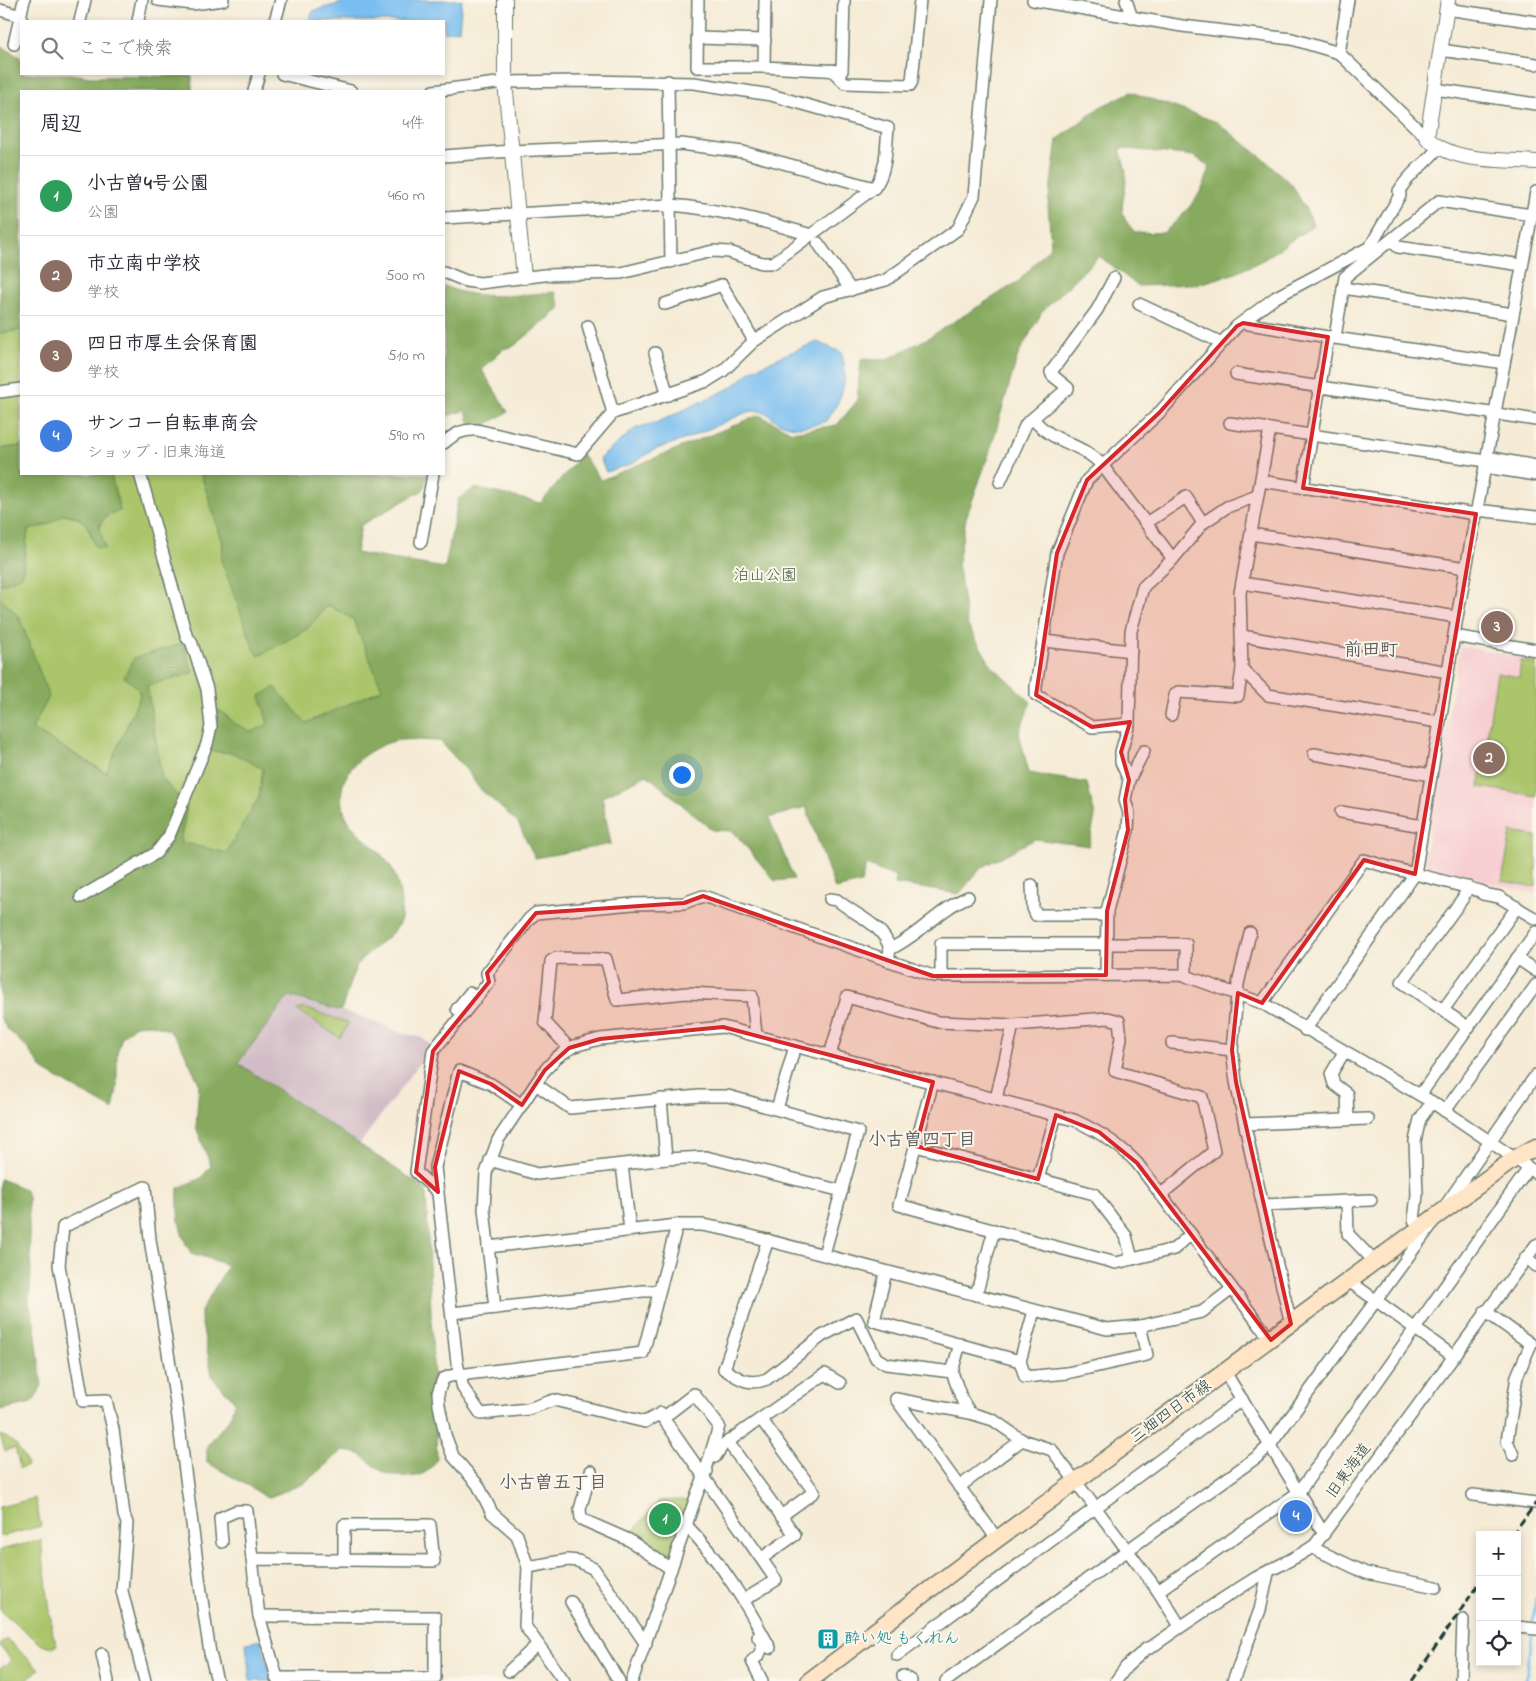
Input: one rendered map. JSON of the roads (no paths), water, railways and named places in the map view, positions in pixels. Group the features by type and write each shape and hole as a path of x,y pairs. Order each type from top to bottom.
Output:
{"main road":[{"name":"三畑四日市線","path":"809,1681 997,1539 1271,1340 1442,1211 1514,1159 1536,1147"}],"street":[{"path":"14,44 24,0"},
{"path":"80,20 85,0"},
{"path":"138,20 142,0"},
{"path":"158,0 193,4 222,0"},
{"path":"275,20 282,0"},
{"path":"505,0 505,82 524,277"},
{"path":"698,0 697,67 764,67 842,71 844,0"},
{"path":"764,67 766,0"},
{"path":"832,70 845,83 910,85 912,81 920,0"},
{"path":"445,442 458,433 468,430 578,454 613,413 668,395 716,376 754,341 823,298 886,280 958,229 974,196 991,0"},
{"path":"1033,0 1132,18 1292,39 1339,52 1438,148 1465,156 1536,162"},
{"path":"1126,0 1132,18"},
{"path":"1339,52 1348,0"},
{"path":"1427,138 1447,4 1536,22"},
{"path":"0,10 21,16"},
{"path":"698,38 765,40"},
{"path":"1440,50 1536,64"},
{"path":"254,90 259,75"},
{"path":"285,75 325,88 342,90"},
{"path":"668,81 671,262"},
{"path":"441,90 505,82 668,81 745,89 888,128 880,181 814,239 773,263 762,263 723,251 704,253 621,273 524,277 480,283 466,281 445,272"},
{"path":"1435,89 1536,104"},
{"path":"445,156 670,143 743,152 874,188"},
{"path":"1130,724 1092,728 1036,695 1057,553 1087,480 1159,413 1220,342 1243,322 1276,297 1370,247 1400,195 1399,191 1406,180 1415,168 1427,162 1438,148"},
{"path":"1305,1030 1415,874 1457,617 1522,265 1533,219 1536,192"},
{"path":"1302,488 1319,386 1345,277 1440,201 1533,219"},
{"path":"445,218 517,212 671,205 737,214 814,239 851,290"},
{"path":"1392,241 1398,247 1522,265"},
{"path":"1000,482 1026,424 1068,388 1051,372 1096,310 1114,278"},
{"path":"665,304 722,285 754,341"},
{"path":"1343,288 1513,314"},
{"path":"1139,304 1220,342"},
{"path":"1243,322 1504,363"},
{"path":"588,326 613,413"},
{"path":"654,353 668,395"},
{"path":"1236,374 1536,420"},
{"path":"0,392 20,389"},
{"path":"1033,419 1044,432 1092,454 1173,559"},
{"path":"1230,423 1486,462 1536,466"},
{"path":"1171,715 1175,695 1178,692 1238,696 1242,668 1240,603 1242,584 1270,429"},
{"path":"1486,462 1536,475"},
{"path":"81,897 156,853 168,836 210,734 210,708 206,682 191,641 188,638 140,475"},
{"path":"421,542 433,475"},
{"path":"1261,481 1476,512 1536,517"},
{"path":"1129,780 1121,762 1121,752 1130,724 1131,630 1143,588 1173,559 1203,523 1227,507 1257,496"},
{"path":"1146,523 1186,497 1203,523"},
{"path":"1251,534 1466,568"},
{"path":"1242,584 1457,617"},
{"path":"1242,636 1448,672"},
{"path":"1454,636 1536,650"},
{"path":"1044,641 1131,651"},
{"path":"1242,668 1268,695 1439,722"},
{"path":"1106,974 1107,914 1128,830 1129,813 1125,800 1129,780 1144,750"},
{"path":"1314,754 1431,775"},
{"path":"1341,812 1422,826"},
{"path":"1262,1003 1364,860 1406,874 1415,874 1468,887 1483,894 1500,897 1536,919"},
{"path":"1032,885 1033,908 1036,914 1107,914"},
{"path":"1468,887 1463,898 1402,982 1469,1028"},
{"path":"457,1009 536,912 633,904 684,903 703,896 889,955 933,976 1106,974 1186,976 1238,993 1262,1003 1305,1030 1432,1102 1533,1171 1299,1492 1158,1591"},
{"path":"889,955 953,903 968,897"},
{"path":"830,899 837,900 878,928 885,937 889,955"},
{"path":"1443,1010 1517,907"},
{"path":"1250,932 1238,993 1232,1050 1236,1082 1291,1324"},
{"path":"1420,1095 1536,932"},
{"path":"941,976 941,944 1186,944 1186,976"},
{"path":"569,1048 545,1022 551,961 556,958 606,959 617,1000 687,993 752,996 756,1035"},
{"path":"1517,958 1536,972"},
{"path":"438,1192 416,1172 433,1051 489,982 487,974"},
{"path":"1445,1111 1536,985"},
{"path":"830,1055 847,997 938,1022 1013,1025 1108,1018 1119,1021 1121,1038 1115,1071 1202,1097 1214,1151 1160,1195"},
{"path":"996,1099 1013,1025"},
{"path":"495,1308 484,1189 490,1160 498,1140 557,1057 569,1048 600,1039 723,1027 1074,1120 1099,1132 1126,1152 1271,1340"},
{"path":"1172,1043 1232,1050"},
{"path":"777,1109 795,1046"},
{"path":"1344,1052 1331,1074 1334,1084 1347,1094 1348,1120"},
{"path":"522,1105 492,1084 459,1071 436,1167 452,1313 463,1388 481,1414 528,1409 554,1400 645,1422 661,1413 776,1580 744,1600"},
{"path":"946,1681 1270,1446 1375,1300 1442,1211 1488,1141 1536,1075"},
{"path":"933,1082 899,1205 1116,1263 1174,1249 1191,1234"},
{"path":"536,1085 570,1108 728,1096 858,1132 824,1254"},
{"path":"661,1100 666,1160"},
{"path":"1423,1225 1414,1220 1417,1195 1415,1140 1420,1119 1432,1102"},
{"path":"1038,1178 1056,1115"},
{"path":"1246,1124 1368,1119"},
{"path":"916,1146 1094,1194 1126,1236 1132,1259"},
{"path":"490,1160 537,1174 666,1160 706,1158 731,1162 842,1191"},
{"path":"622,1165 630,1230"},
{"path":"145,1681 122,1591 127,1523 124,1515 113,1429 106,1400 83,1402 59,1264 63,1227 145,1187 150,1239 176,1403 203,1607 210,1653 217,1681"},
{"path":"1263,1205 1371,1200"},
{"path":"1347,1202 1348,1234 1374,1261"},
{"path":"488,1247 677,1225 702,1225 824,1254 886,1272 1107,1329 1140,1326 1202,1312 1232,1289"},
{"path":"564,1681 525,1626 528,1567 517,1535 492,1513 478,1485 453,1456 448,1442 438,1393 443,1379 460,1375 643,1353 677,1225"},
{"path":"976,1295 994,1230"},
{"path":"768,1240 724,1369 744,1382 760,1382 776,1373 822,1336 856,1318 876,1358 886,1364 952,1372"},
{"name":"旧東海道","path":"1116,1681 1126,1667 1147,1648 1150,1648 1180,1626 1315,1545 1485,1311 1536,1245"},
{"path":"1526,1257 1536,1266"},
{"path":"886,1272 874,1321 1020,1361"},
{"path":"1349,1281 1453,1356"},
{"path":"452,1313 660,1291"},
{"path":"1034,1311 1020,1361 1025,1377 1067,1373 1146,1355 1140,1326"},
{"path":"1485,1311 1531,1344 1517,1376 1507,1441 1513,1455"},
{"path":"960,1344 952,1372 962,1400 970,1413"},
{"path":"1225,1372 1324,1534"},
{"path":"704,1476 720,1449 728,1442 825,1374 840,1383"},
{"path":"632,1681 704,1476 719,1426 694,1394 663,1418"},
{"path":"997,1539 896,1399 970,1413 993,1420 1022,1440 1052,1450 1158,1591 1180,1626"},
{"path":"897,1654 1242,1399"},
{"path":"761,1419 814,1492 781,1516"},
{"path":"959,1486 1022,1440"},
{"path":"728,1442 795,1535 762,1558"},
{"path":"591,1471 580,1509 581,1519 629,1540 671,1569"},
{"path":"1473,1495 1536,1503"},
{"path":"222,1542 220,1518 236,1510 248,1510 259,1616 277,1680 435,1678 435,1617 259,1616"},
{"path":"252,1559 434,1561 430,1525 344,1525 344,1560"},
{"path":"686,1525 705,1544 744,1600 770,1648"},
{"path":"1315,1545 1318,1550 1366,1572 1436,1587"},
{"path":"528,1567 568,1560 578,1561 594,1569 646,1644"},
{"path":"1233,1681 1262,1604 1268,1572"},
{"path":"571,1602 619,1681"},
{"path":"1461,1681 1463,1620"},
{"path":"748,1624 763,1646 759,1655 752,1661 762,1681"},
{"path":"1521,1627 1536,1629"},
{"path":"509,1671 538,1644"},
{"path":"102,1654 108,1681"}],"water":[{"path":"352,0 462,0 459,30 445,32 445,20 309,20 313,11"},
{"path":"817,342 841,352 844,362 843,388 837,404 827,421 794,427 778,422 765,412 747,412 686,439 656,449 631,464 606,472 600,458 636,428 658,422 709,398 732,387 752,370"},
{"path":"261,1640 271,1681 250,1681 246,1643"}],"waterway":[{"path":"1533,1620 1536,1598"},
{"path":"1526,1681 1532,1637"}],"railway":[{"path":"1515,1531 1536,1503"},
{"path":"1412,1681 1476,1588"}],"place":[{"name":"四日市厚生会保育園","path":"1497,627"},
{"name":"市立南中学校","path":"1489,758"},
{"name":"サンコー自転車商会","path":"1296,1516"},
{"name":"小古曽4号公園","path":"665,1519"},
{"name":"酔い処 もくれん","path":"828,1639"}],"district":[{"name":"前田町","path":"1371,651"},
{"name":"小古曽四丁目","path":"922,1141"},
{"name":"小古曽五丁目","path":"553,1484"}],"park label":[{"name":"泊山公園","path":"765,576"}]}
